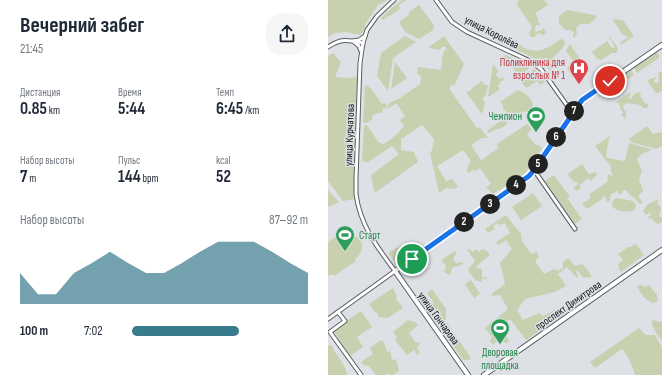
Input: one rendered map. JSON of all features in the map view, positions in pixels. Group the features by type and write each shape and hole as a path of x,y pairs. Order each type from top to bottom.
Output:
{"main road":[{"path":"395,271 529,176 582,100 662,45"},
{"name":"проспект Димитрова","path":"484,375 662,250"},
{"name":"улица Гончарова","path":"395,271 468,375"}],"street":[{"name":"улица Курчатова","path":"394,0 377,16 369,27 363,43 356,194 361,217 369,234 395,271"},
{"name":"улица Королёва","path":"436,0 452,22 467,32 528,60 541,69 566,104 574,112"},
{"path":"353,41 359,40 365,36"},
{"path":"328,47 342,40 363,43"},
{"path":"353,41 359,46 362,52"},
{"path":"566,104 573,106 582,100"},
{"path":"534,170 575,228"},
{"path":"328,319 395,271"},
{"path":"338,312 345,321 330,332 361,375"}],"green space":[{"path":"328,0 387,0 378,5 366,23 361,34 359,35 346,32 335,33 328,37"},
{"path":"402,0 406,0 399,5 400,9 383,20 381,18 394,6"},
{"path":"520,0 544,0 548,5 535,13 540,25 536,25 535,31 542,31 543,28 546,34 543,35 539,33 535,35 536,37 531,37 529,34 532,27 518,6 517,2"},
{"path":"419,5 434,25 433,30 419,39 405,32 399,22"},
{"path":"567,10 595,15 597,17 589,24 580,24 576,28 577,33 574,38 574,32 565,30 559,23 559,16"},
{"path":"612,19 623,20 634,36 621,45 620,43 628,37 623,35"},
{"path":"405,36 416,42 393,58 388,91 377,76 381,53"},
{"path":"444,36 464,64 455,84 450,86 450,90 477,128 480,127 488,138 482,138 471,145 481,160 498,148 497,144 527,124 532,129 527,135 536,145 542,148 525,173 494,193 486,187 491,184 480,168 475,171 472,170 468,173 467,171 471,161 463,150 437,166 446,181 452,179 458,187 454,189 446,188 439,193 430,153 434,139 422,125 401,139 401,150 414,152 418,162 376,192 374,191 371,175 399,154 392,146 368,162 362,161 364,126 367,125 379,143 384,144 396,135 404,126 400,120 405,116 397,104 387,109 389,103 400,98 420,84 421,77 417,73 418,67 441,70 443,53 447,48 443,46 440,50 429,48"},
{"path":"609,37 618,48 616,53 612,53 601,60 597,59 592,52 607,41 612,48 615,47"},
{"path":"515,39 524,48 534,51 544,49 561,39 564,40 565,44 562,49 553,58 558,66 550,70 535,59 509,46"},
{"path":"570,44 586,68 572,77 567,68 574,62 566,51"},
{"path":"657,52 659,58 637,73 634,68"},
{"path":"333,53 341,62 335,77 353,78 354,76 358,78 356,94 357,127 355,199 343,201 328,181 328,56"},
{"path":"506,55 531,67 519,76 504,56"},
{"path":"395,62 407,78 391,89"},
{"path":"493,64 498,71 496,75 499,79 503,77 504,80 500,82 498,86 500,89 489,97 488,96"},
{"path":"534,69 545,82 540,85 537,81 527,88 522,83 523,78"},
{"path":"631,70 634,75 616,87 613,86 612,89 610,89 613,83"},
{"path":"662,71 662,90 659,93 656,93 648,80 656,77 654,81 655,83 658,83 658,73"},
{"path":"482,81 485,85 488,85 486,95 482,99 485,102 482,114 466,92"},
{"path":"365,85 372,90 381,103 387,104 386,109 384,108 382,110 382,113 372,116 373,119 367,123 363,122"},
{"path":"518,90 528,96 533,105 531,109 526,112 524,111 520,117 516,119 510,117 506,113 500,102"},
{"path":"630,92 630,99 634,94 639,92 645,103 649,104 647,108 643,108 640,105 627,103 623,106 624,110 626,111 626,120 621,114 623,112 619,103 615,103"},
{"path":"504,118 507,123 504,126 489,133 487,131"},
{"path":"647,126 653,134 662,133 662,146 656,149 631,142 629,139"},
{"path":"610,136 606,156 607,158 625,161 629,143 653,150 644,153 637,159 642,171 639,179 643,191 638,196 643,203 639,204 626,190 623,190 621,194 619,194 617,190 611,194 609,202 604,196 601,200 587,209 583,205 583,202 587,201 590,198 590,194 608,181 607,175 610,174 612,177 611,167 595,146"},
{"path":"582,164 589,174 595,172 597,175 591,181 588,178 579,185 581,188 577,191 573,188 578,184 568,175"},
{"path":"554,175 570,197 567,198 582,219 575,224 545,181"},
{"path":"328,190 339,202 328,207"},
{"path":"533,193 542,206 521,220 512,207"},
{"path":"617,198 633,201 636,205 635,210 623,211 614,208 612,206 613,202"},
{"path":"658,199 659,200 657,203 661,210 659,215 662,217 662,222 658,224 653,221 652,218 649,219 648,217 651,215 651,212 646,215 643,211 647,205"},
{"path":"506,215 521,233 522,241 531,254 537,252 539,257 535,261 544,274 554,269 558,271 563,268 563,262 568,258 575,266 582,264 592,277 584,278 577,270 577,278 567,267 558,274 566,286 555,292 525,299 517,310 523,320 539,313 543,316 555,310 569,308 570,310 526,340 510,319 500,326 509,341 506,343 497,340 493,345 490,341 492,337 485,328 508,309 500,295 493,296 491,294 505,284 500,263 512,249 506,240 498,245 496,242 510,233 505,223 500,225 497,223 493,226 495,229 488,233 485,229"},
{"name":"Старт","path":"344,231 345,233 351,234 359,239 362,250 355,259 356,261 334,276 333,274 328,276 328,242"},
{"path":"636,244 644,255 621,272 618,264 623,260 618,254 628,247"},
{"path":"397,247 401,249 400,253 403,258 400,261 395,262 388,253"},
{"path":"467,249 473,252 475,249 479,252 482,249 487,251 490,255 475,267 482,269 482,277 487,278 486,280 482,278 482,282 475,280 468,270 475,261"},
{"path":"455,251 457,254 453,258 456,263 462,262 463,264 452,268 449,275 444,272 446,266 441,260"},
{"path":"471,280 480,294 474,298 465,284"},
{"path":"641,285 645,287 649,285 657,295 658,300 654,303 646,299 637,286"},
{"path":"393,288 397,296 396,299 403,308 388,318 379,317 369,304"},
{"path":"432,289 446,309 446,320 438,325 426,308 434,303 427,293"},
{"path":"361,311 372,327 357,337 363,347 350,356 333,330"},
{"path":"408,320 415,322 418,325 409,333 416,343 419,342 420,344 417,348 420,353 417,355 414,350 407,355 395,340 397,338 393,332"},
{"path":"652,320 662,322 662,341 654,329"},
{"path":"447,323 471,358 469,360 463,360 441,328"},
{"path":"639,328 646,335 655,335 662,347 662,375 635,375 627,355 622,349 595,368 590,362"},
{"path":"381,340 384,342 387,352 390,351 392,360 396,359 399,371 393,375 388,373 386,375 376,375 369,366 363,365 361,362 373,354 370,348"},
{"path":"329,345 332,346 343,364 347,375 328,375"}],"place":[{"name":"Поликлиника для взрослых № 1","path":"579,85"},
{"name":"Чемпион","path":"536,133"},
{"name":"Старт","path":"345,252"},
{"name":"Дворовая площадка","path":"500,345"}],"route":[{"path":"412,259 529,176 582,100 610,81"}]}
